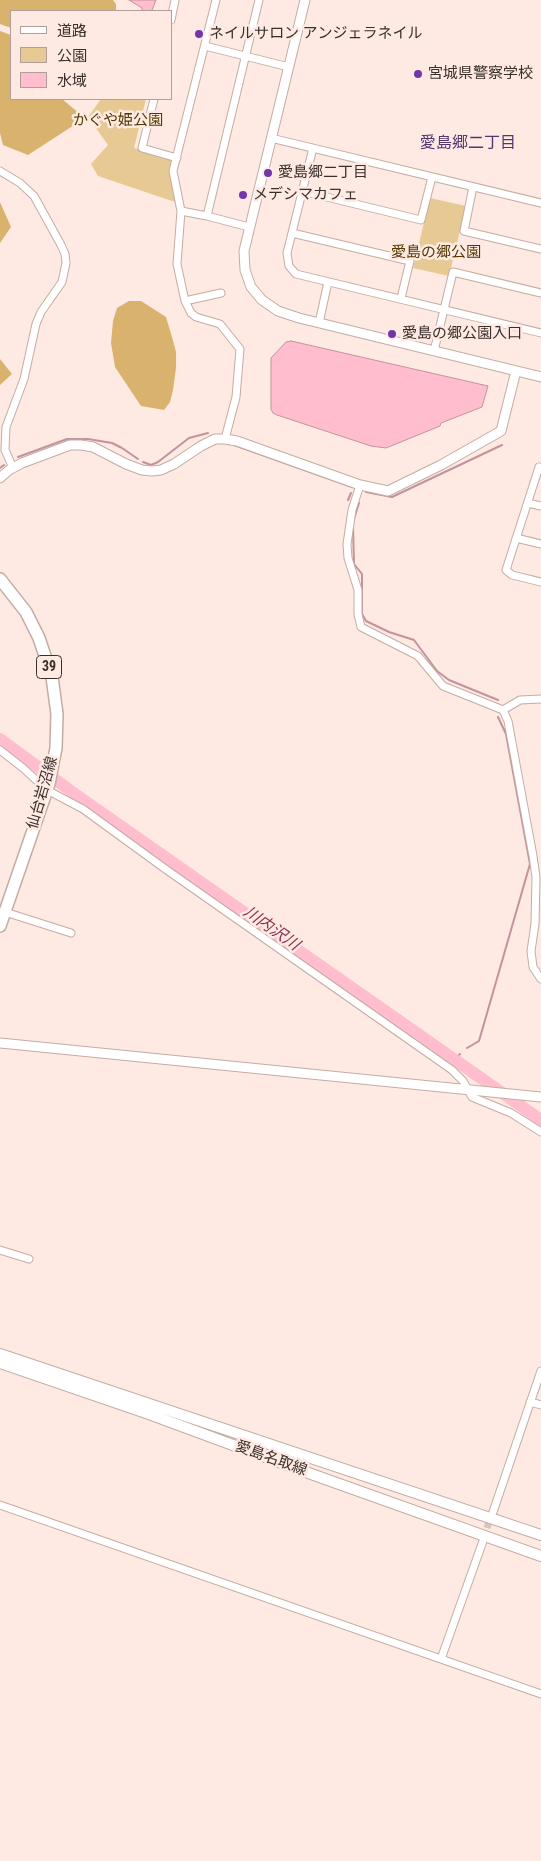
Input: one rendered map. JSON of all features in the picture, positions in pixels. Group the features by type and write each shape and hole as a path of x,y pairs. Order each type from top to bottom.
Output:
{"main road":[{"name":"仙台岩沼線","path":"0,579 26,612 40,638 56,694 58,714 53,768 48,787 0,926"},
{"name":"愛島名取線","path":"0,1354 541,1535"},
{"name":"愛島名取線","path":"0,1363 149,1414 541,1556"}],"street":[{"path":"172,15 175,0"},
{"path":"215,0 174,171 181,211 177,264 185,301 191,313 196,317 220,324 240,349 236,398 224,439"},
{"path":"207,216 259,0"},
{"path":"305,0 244,250 245,270 252,286 262,300 278,311 434,352 541,377"},
{"path":"205,46 289,67"},
{"path":"154,100 142,148 177,158"},
{"path":"271,138 541,203"},
{"path":"313,148 288,254 289,266 296,274 541,333"},
{"path":"0,171 20,182 34,196 65,254 66,263 62,282 41,312 36,324 24,379 6,427 5,450 14,468"},
{"path":"302,192 421,220 432,177"},
{"path":"474,187 464,231 541,249"},
{"path":"181,211 249,227"},
{"path":"292,232 410,261 401,298"},
{"path":"434,352 453,272 541,293"},
{"path":"319,323 328,282"},
{"path":"185,301 221,293"},
{"path":"0,478 14,468 64,447 81,445 93,447 142,470 161,470 208,443 224,439 237,441 360,485 388,491 441,465 502,431 516,371"},
{"path":"541,468 539,467 506,570 512,575 541,582"},
{"path":"360,485 352,510 348,558 358,590 358,614 362,627 418,656 443,686 503,710 508,721 536,877 535,924 531,951 533,967 541,979"},
{"path":"528,502 541,506"},
{"path":"516,538 541,544"},
{"path":"503,710 520,700 541,699"},
{"path":"0,750 48,787 452,1070 463,1081 472,1097 511,1113 541,1132"},
{"path":"5,912 71,933"},
{"path":"0,1042 537,1097 541,1103"},
{"path":"0,1250 28,1260"},
{"path":"492,1512 541,1371"},
{"path":"530,1402 541,1405"},
{"path":"0,1505 541,1694"},
{"path":"441,1659 483,1541"}],"green space":[{"name":"かぐや姫公園","path":"100,100 146,100 134,148 170,159 173,162 171,176 175,202 98,176 91,164 108,145 88,117"},
{"name":"愛島の郷公園","path":"430,198 466,206 449,276 413,268"}],"shaded area":[{"path":"0,0 113,0 116,4 116,10 10,10 10,28 0,24"},
{"path":"0,31 10,35 10,100 63,100 85,118 28,155 3,145 0,133"},
{"path":"0,202 11,227 0,243"},
{"path":"129,301 141,301 166,317 176,352 176,368 170,402 164,410 141,406 115,367 111,343 113,321 117,308"},
{"path":"0,359 12,374 0,385"}],"water":[{"path":"129,0 156,0 152,10 142,10 142,8"},
{"path":"291,341 488,386 482,407 386,448 371,446 277,415 271,409 271,358 286,342"}],"waterway":[{"path":"143,462 151,465 158,462 189,438 208,433"},
{"path":"18,457 67,439 88,439 112,443 138,459"},
{"path":"234,445 352,487"},
{"path":"366,492 392,497 502,445"},
{"path":"0,468 4,465"},
{"path":"348,500 351,493"},
{"path":"353,522 359,503"},
{"path":"353,527 354,564 362,574 362,614 366,621 389,632 414,640 437,671 449,680 498,700"},
{"path":"467,1048 479,1041 530,864 506,734 498,717"},
{"name":"川内沢川","path":"0,739 79,797 541,1120"},
{"name":"川内沢川","path":"454,1060 460,1054"}],"tunnel":[{"path":"484,1538 491,1515"}],"place":[{"name":"ネイルサロン アンジェラネイル","path":"199,34"},
{"name":"宮城県警察学校","path":"418,74"},
{"name":"愛島郷二丁目","path":"268,173"},
{"name":"メデシマカフェ","path":"243,195"},
{"name":"愛島の郷公園入口","path":"392,334"}],"district":[{"name":"愛島郷二丁目","path":"468,144"}]}
